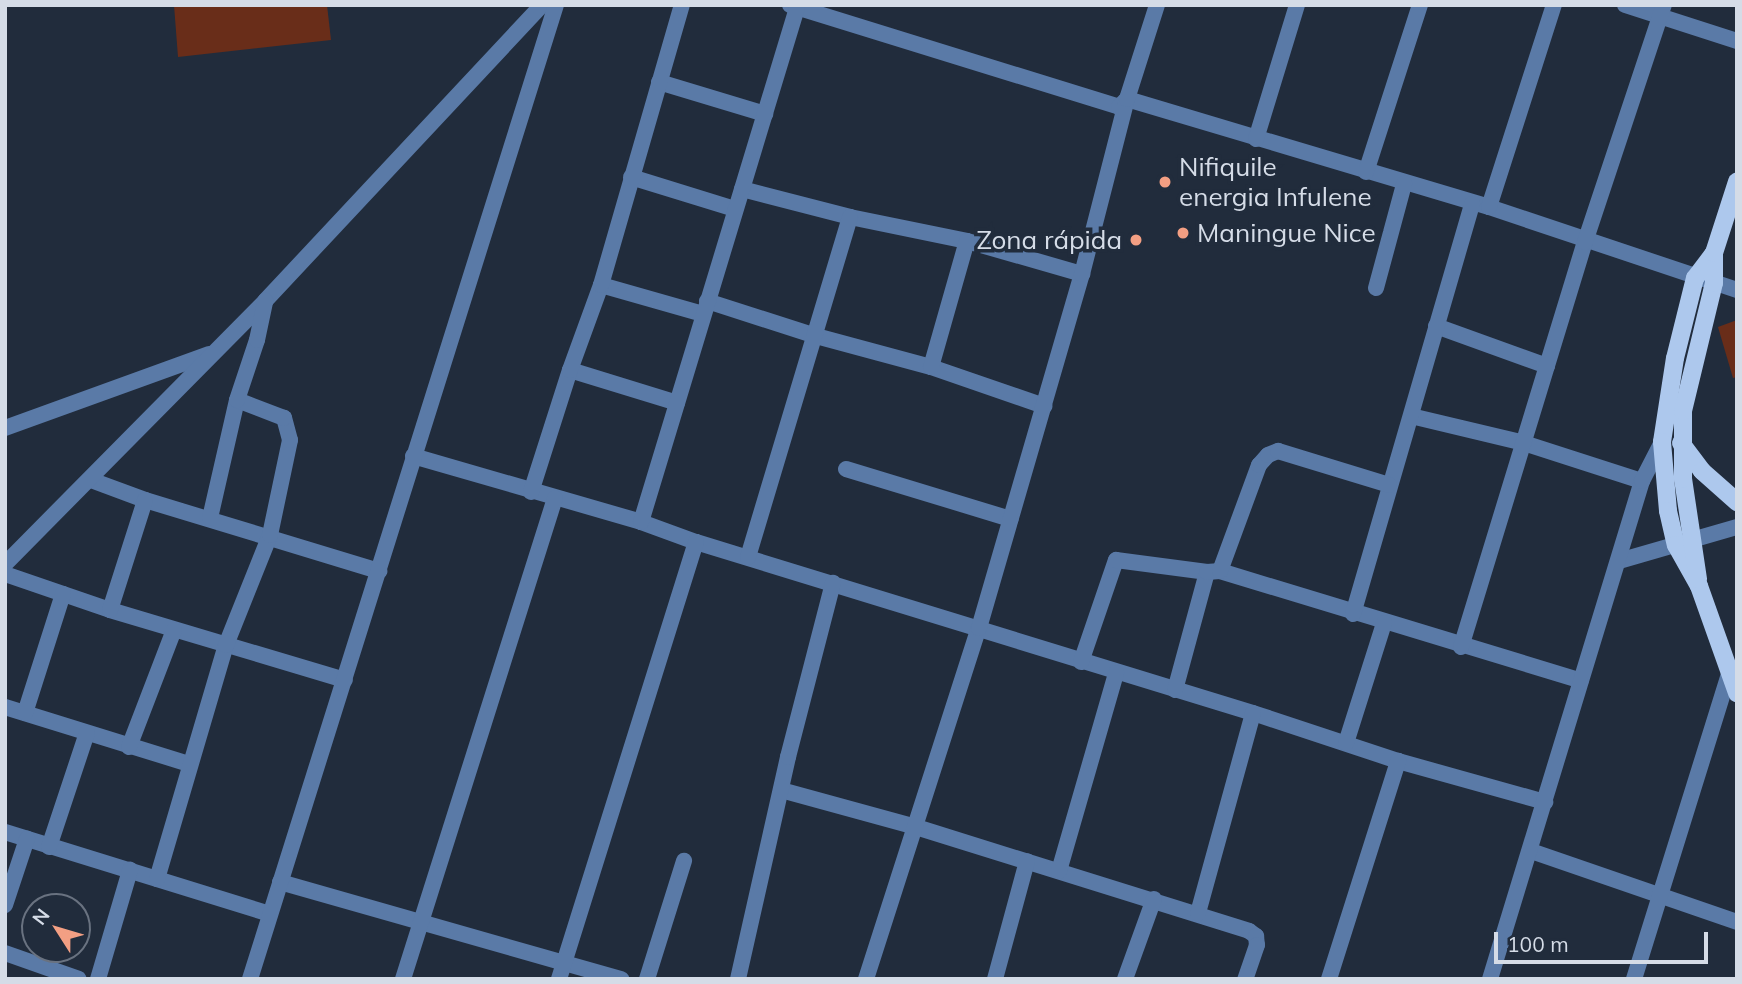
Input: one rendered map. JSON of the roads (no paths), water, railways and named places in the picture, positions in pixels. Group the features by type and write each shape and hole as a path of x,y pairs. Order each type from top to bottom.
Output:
{"main road":[{"path":"1699,586 1683,479 1681,443 1686,397 1714,284 1714,253 1737,182"},
{"path":"1714,253 1695,278 1672,370 1662,442 1668,511 1676,545 1699,586 1737,693"},
{"path":"1681,443 1702,471 1737,502"}],"street":[{"path":"5,564 91,480 211,353 265,301 542,5"},
{"path":"250,979 556,5"},
{"path":"531,492 570,370 601,285 682,5"},
{"path":"866,979 979,628 1082,274 1127,99 1157,5"},
{"path":"1256,139 1297,5"},
{"path":"1366,172 1420,5"},
{"path":"1353,614 1436,327 1554,5"},
{"path":"1625,5 1662,11 1737,41"},
{"path":"641,522 765,114 793,7 1119,107 1127,99"},
{"path":"1461,647 1585,242 1662,11"},
{"path":"659,82 765,114"},
{"path":"1127,99 1480,206 1737,290"},
{"path":"631,177 736,209"},
{"path":"1376,288 1404,184"},
{"path":"742,189 850,217 967,241 1082,274"},
{"path":"748,557 850,217"},
{"path":"931,367 967,241"},
{"path":"601,285 705,308 931,367 1044,406"},
{"path":"210,518 237,400 257,340 265,301"},
{"path":"1436,327 1547,366"},
{"path":"5,428 211,353"},
{"path":"570,370 677,403"},
{"path":"157,879 226,645 270,535 290,440 284,418 237,400"},
{"path":"1411,416 1524,443 1642,481"},
{"path":"1490,979 1642,481 1662,442"},
{"path":"1175,690 1213,571 1259,465 1268,455 1278,451 1389,485"},
{"path":"413,456 641,522 696,542 1253,713 1398,761 1545,802"},
{"path":"846,469 1011,519"},
{"path":"91,480 379,571"},
{"path":"403,979 555,498"},
{"path":"110,610 145,499"},
{"path":"1619,561 1641,552 1694,541 1737,527"},
{"path":"559,979 696,542"},
{"path":"1081,662 1116,560 1213,571 1580,681"},
{"path":"5,574 174,630 345,680"},
{"path":"738,979 832,583"},
{"path":"25,713 63,594"},
{"path":"1346,743 1384,624"},
{"path":"129,747 174,630"},
{"path":"1059,871 1116,673"},
{"path":"1634,979 1730,674"},
{"path":"5,706 189,764"},
{"path":"1198,913 1253,713"},
{"path":"49,846 87,733"},
{"path":"1329,979 1398,761"},
{"path":"781,790 916,827 1198,913 1256,936 1256,945 1245,979"},
{"path":"5,832 270,914"},
{"path":"5,905 27,839"},
{"path":"1531,851 1737,922"},
{"path":"648,979 684,861"},
{"path":"995,979 1027,861"},
{"path":"98,979 130,870"},
{"path":"280,882 621,979"},
{"path":"1125,979 1154,900"},
{"path":"5,953 79,979"}],"place":[{"name":"Nifiquile energia Infulene","path":"1165,182"},
{"name":"Maningue Nice","path":"1183,233"},
{"name":"Zona rápida","path":"1136,240"}]}
